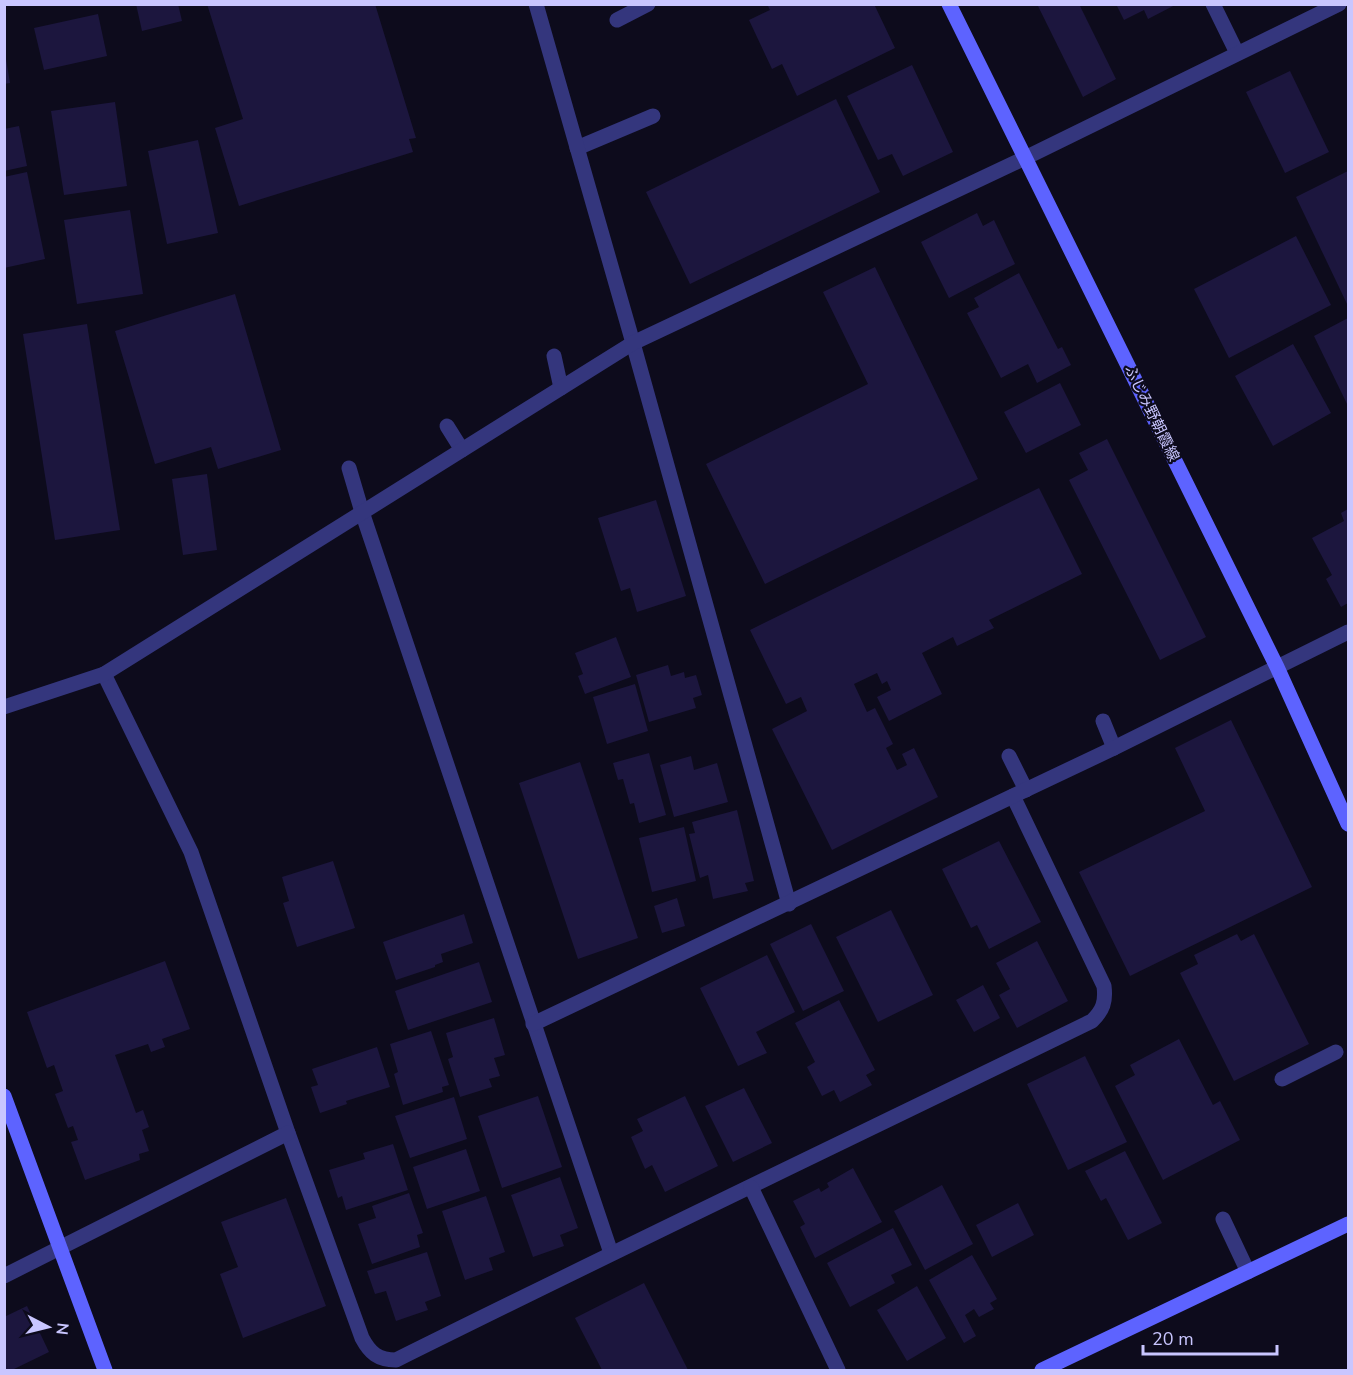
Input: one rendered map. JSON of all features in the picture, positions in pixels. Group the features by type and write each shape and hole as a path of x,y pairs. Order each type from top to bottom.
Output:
{"main road":[{"name":"ふじみ野朝霞線","path":"949,4 1277,666 1348,824"},
{"path":"4,1096 105,1371"},
{"path":"1042,1371 1348,1224"}],"street":[{"path":"536,4 789,904"},
{"path":"617,20 648,4"},
{"path":"1213,4 1237,53"},
{"path":"4,707 104,674 633,343 1025,158 1339,4"},
{"path":"577,148 653,116"},
{"path":"554,356 561,388"},
{"path":"447,426 462,450"},
{"path":"349,468 611,1253"},
{"path":"533,1024 1020,793 1348,632"},
{"path":"104,674 191,852 362,1338 368,1349 377,1357 386,1360 396,1360 611,1253 1092,1021 1101,1012 1106,1000 1104,986 1020,793 1009,756"},
{"path":"1103,721 1113,748"},
{"path":"1282,1079 1336,1052"},
{"path":"4,1276 288,1133"},
{"path":"751,1187 838,1371"},
{"path":"1223,1219 1248,1272"}],"building":[{"path":"136,4 178,4 182,21 142,31"},
{"path":"207,4 375,4 416,138 409,139 413,152 239,206 215,128 243,119"},
{"path":"767,4 874,4 895,48 797,96 782,64 772,69 749,20 770,10"},
{"path":"1037,4 1079,4 1116,79 1083,97"},
{"path":"1116,4 1177,4 1148,19 1144,10 1124,20"},
{"path":"98,14 107,56 44,70 34,28"},
{"path":"6,59 10,83 4,84 4,60"},
{"path":"912,65 953,152 903,176 892,154 878,160 847,96"},
{"path":"1290,71 1329,152 1285,173 1246,92"},
{"path":"836,99 880,192 690,284 646,192"},
{"path":"115,102 127,186 64,195 51,111"},
{"path":"19,126 27,166 4,171 4,129"},
{"path":"198,140 218,233 167,244 148,151"},
{"path":"1348,171 1348,306 1296,197"},
{"path":"27,172 45,259 4,268 4,177"},
{"path":"130,210 143,294 77,304 64,220"},
{"path":"977,213 983,226 994,220 1015,264 949,298 921,242"},
{"path":"1296,236 1331,305 1229,358 1194,289"},
{"path":"875,267 978,479 765,584 706,464 868,384 823,292"},
{"path":"1019,273 1058,349 1062,347 1071,365 1037,383 1028,364 1001,378 967,313 979,307 974,298"},
{"path":"235,294 281,450 218,469 211,447 155,464 115,331"},
{"path":"1348,318 1348,406 1314,336"},
{"path":"87,324 120,530 55,540 23,334"},
{"path":"1293,344 1331,413 1273,446 1235,376"},
{"path":"1060,383 1081,425 1026,453 1004,412"},
{"path":"1107,439 1206,637 1160,660 1069,480 1088,470 1079,453"},
{"path":"207,474 217,550 183,555 172,479"},
{"path":"1039,488 1082,574 989,620 994,628 957,646 953,637 922,653 942,694 889,721 877,697 891,690 887,681 882,684 877,673 854,684 867,712 875,708 893,744 886,748 897,770 907,765 902,754 914,748 938,797 832,850 772,729 807,711 801,697 786,704 750,630"},
{"path":"656,500 686,596 637,612 630,588 621,591 598,518"},
{"path":"1348,509 1348,603 1341,607 1326,579 1332,575 1312,538 1344,521 1341,513"},
{"path":"616,637 631,677 585,694 578,676 583,674 575,653"},
{"path":"668,665 671,676 684,672 685,678 696,675 702,695 693,698 696,708 649,722 636,675"},
{"path":"635,684 648,731 607,744 593,697"},
{"path":"1231,720 1312,887 1130,976 1079,872 1205,811 1175,748"},
{"path":"649,753 666,815 639,823 634,803 630,804 623,779 618,780 613,763"},
{"path":"691,756 694,770 717,763 728,802 674,817 660,765"},
{"path":"580,762 638,938 578,959 519,783"},
{"path":"737,810 754,881 745,883 748,891 713,899 708,875 700,878 689,834 695,833 692,822"},
{"path":"684,827 696,881 652,892 639,838"},
{"path":"999,841 1041,922 989,949 977,925 971,928 942,869"},
{"path":"333,861 355,928 297,947 283,903 289,901 282,877"},
{"path":"677,898 685,926 662,933 654,906"},
{"path":"891,910 933,995 878,1022 836,937"},
{"path":"464,914 473,943 441,954 443,962 435,967 396,980 383,942"},
{"path":"811,924 844,991 803,1011 770,944"},
{"path":"1237,934 1241,941 1254,934 1309,1044 1234,1081 1180,973 1198,964 1194,955"},
{"path":"1037,941 1068,1001 1017,1028 999,995 1010,989 996,963"},
{"path":"767,955 795,1012 756,1032 767,1053 738,1066 700,988"},
{"path":"165,961 190,1029 162,1039 165,1047 151,1052 148,1044 115,1055 136,1113 143,1110 149,1127 142,1130 149,1151 139,1154 140,1160 85,1180 71,1142 78,1140 73,1126 68,1128 55,1094 63,1091 54,1065 47,1068 27,1012"},
{"path":"479,962 492,1002 408,1030 395,991"},
{"path":"983,985 1000,1018 974,1032 956,1000"},
{"path":"839,1000 875,1070 866,1075 872,1085 840,1102 834,1090 822,1096 807,1067 815,1062 795,1023"},
{"path":"494,1018 505,1055 494,1058 500,1076 489,1079 492,1087 460,1097 448,1059 453,1057 446,1033"},
{"path":"431,1031 449,1085 442,1087 443,1092 403,1105 394,1074 398,1072 390,1044"},
{"path":"1179,1039 1213,1105 1220,1101 1240,1140 1163,1180 1115,1086 1135,1075 1130,1065"},
{"path":"377,1047 390,1087 346,1101 347,1104 320,1113 311,1087 318,1085 312,1069"},
{"path":"1085,1056 1127,1142 1068,1170 1027,1084"},
{"path":"744,1088 772,1143 733,1162 705,1106"},
{"path":"538,1096 562,1167 502,1188 478,1116"},
{"path":"685,1096 718,1166 665,1192 652,1165 645,1169 631,1137 643,1131 637,1119"},
{"path":"454,1097 467,1139 410,1158 395,1116"},
{"path":"393,1144 408,1190 346,1210 342,1196 338,1198 329,1170 365,1159 363,1153"},
{"path":"466,1149 480,1191 427,1209 413,1167"},
{"path":"1125,1151 1162,1223 1128,1240 1106,1198 1101,1201 1085,1171"},
{"path":"853,1168 882,1222 815,1258 800,1227 805,1224 793,1201 819,1188 821,1192 829,1187 827,1183"},
{"path":"560,1177 578,1228 560,1235 564,1246 533,1257 511,1195"},
{"path":"942,1185 973,1244 925,1270 894,1211"},
{"path":"409,1193 423,1233 417,1235 420,1247 372,1264 358,1224 376,1218 372,1206"},
{"path":"486,1196 505,1252 489,1258 493,1270 465,1280 442,1211"},
{"path":"286,1198 326,1306 243,1338 220,1274 238,1267 221,1222"},
{"path":"1018,1203 1034,1235 992,1257 976,1225"},
{"path":"893,1228 912,1265 891,1275 895,1283 850,1307 827,1263"},
{"path":"427,1252 441,1296 425,1302 428,1310 396,1321 386,1291 375,1294 367,1271"},
{"path":"972,1255 997,1299 990,1303 994,1309 979,1317 974,1309 965,1315 976,1336 964,1343 929,1280"},
{"path":"644,1283 688,1370 602,1370 575,1318"},
{"path":"917,1286 946,1338 907,1361 877,1310"},
{"path":"27,1306 49,1352 12,1370 4,1370 4,1317"}]}
